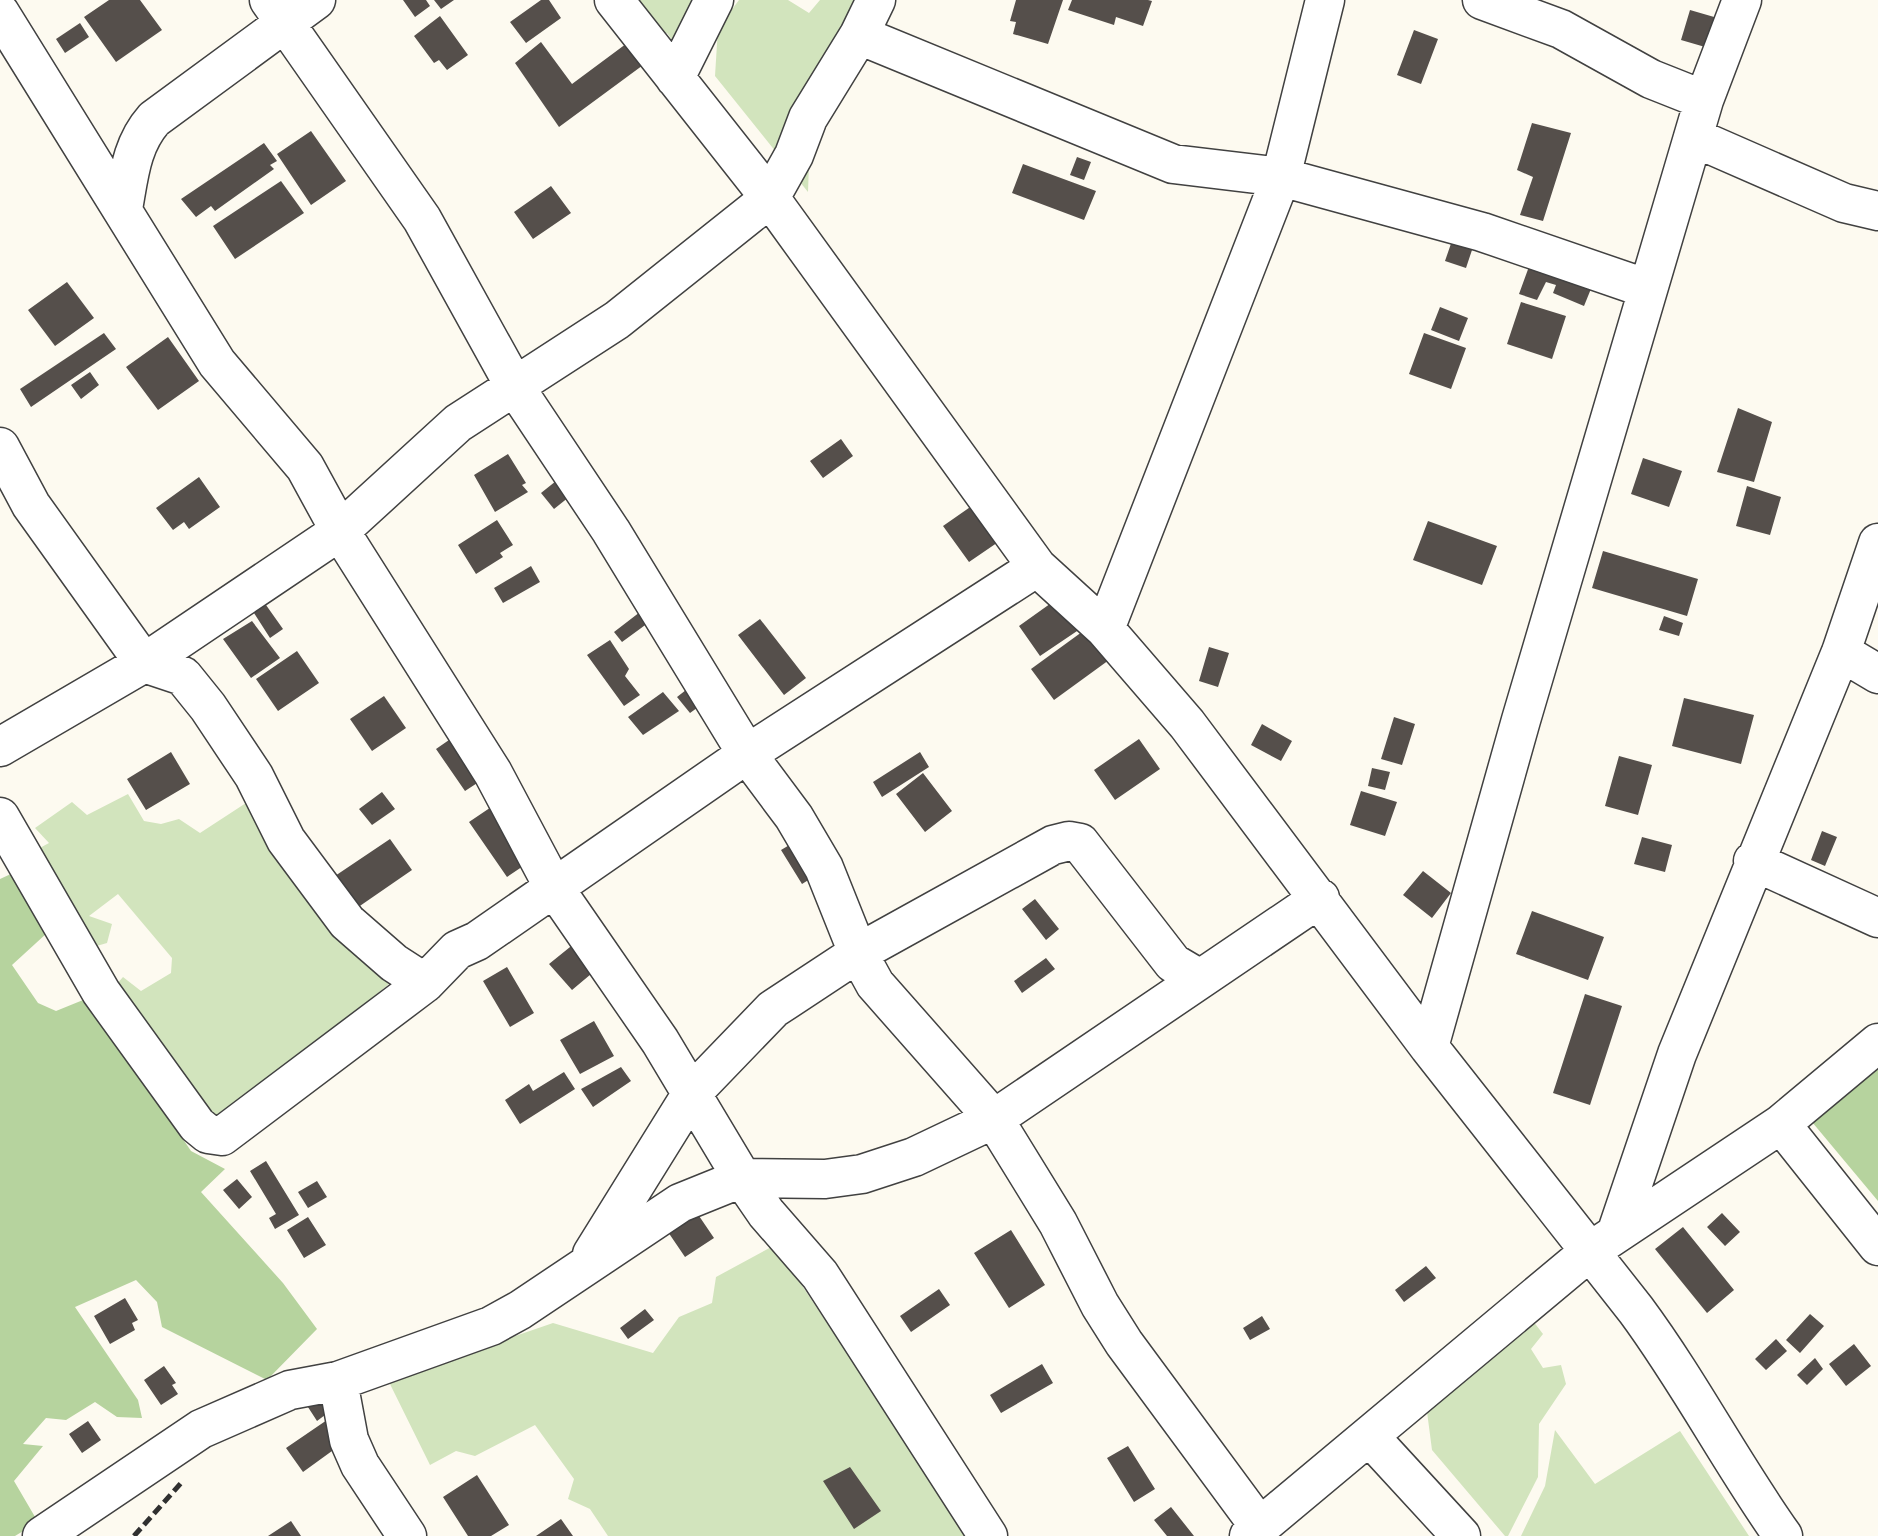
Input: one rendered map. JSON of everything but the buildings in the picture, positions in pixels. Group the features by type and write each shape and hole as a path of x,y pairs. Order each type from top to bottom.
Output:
{"street":[{"path":"123,209 133,152 142,132 154,119 276,12 316,0"},
{"path":"614,0 770,198 1037,567 1105,629 1187,724 1429,1047 1602,1243 1783,1536"},
{"path":"675,78 714,0"},
{"path":"0,747 144,663 340,532 458,423 617,320 770,198 794,155 808,118 859,36 876,0"},
{"path":"1105,629 1281,176 1325,0"},
{"path":"1482,0 1561,29 1651,79 1704,100"},
{"path":"1429,1047 1704,100 1742,0"},
{"path":"276,12 422,219 515,387 611,532 746,754 794,817 824,868 858,953 875,984 994,1120 1058,1223 1100,1306 1254,1531 1602,1243 1781,1124 1878,1043"},
{"path":"0,13 217,362 305,468 340,532 493,773 554,886 692,1094 742,1178 766,1213 820,1276 988,1536"},
{"path":"859,36 1173,164 1281,176 1482,232 1648,289"},
{"path":"1693,137 1844,202 1878,211"},
{"path":"0,447 31,505 144,663 183,676 208,707 254,776 286,840 347,922 425,983"},
{"path":"1602,1243 1842,652 1878,543"},
{"path":"0,817 100,992 197,1125 208,1134 222,1136 425,983 457,950 477,941 746,754 1037,567"},
{"path":"1842,652 1878,674"},
{"path":"584,1268 692,1094 773,1009 858,953 1026,859 1068,841 1080,843 1173,962 1200,979"},
{"path":"1754,861 1878,918"},
{"path":"42,1536 201,1429 290,1390 338,1381 491,1326 680,1203 742,1178 825,1180 862,1174 914,1157 994,1120 1320,898"},
{"path":"1781,1124 1878,1246"},
{"path":"338,1381 349,1440 407,1536"},
{"path":"1369,1436 1461,1536"}],"green space":[{"path":"630,0 713,0 677,47 667,33 658,37"},
{"path":"739,0 788,0 809,13 820,0 881,0 810,135 808,192 715,76 718,28"},
{"path":"128,794 144,821 161,824 179,819 200,833 246,803 353,941 396,978 222,1124 202,1119 108,994 123,977 141,991 171,973 172,958 118,894 89,916 112,924 107,943 93,947 38,849 49,843 35,828 72,802 87,815"},
{"path":"13,873 47,933 12,965 38,1003 56,1011 88,998 191,1151 225,1169 201,1192 283,1283 317,1329 267,1380 162,1327 157,1302 136,1280 75,1307 138,1400 142,1418 117,1417 95,1402 66,1420 46,1418 23,1444 43,1446 14,1481 38,1522 15,1536 0,1536 0,879"},
{"path":"1878,1053 1878,1201 1807,1116"},
{"path":"775,1245 969,1536 608,1536 590,1509 568,1499 574,1479 535,1425 475,1456 456,1451 430,1465 388,1380 553,1323 653,1353 679,1317 712,1303 716,1277"},
{"path":"1533,1321 1543,1334 1531,1349 1543,1368 1561,1365 1566,1384 1539,1424 1538,1477 1505,1536 1432,1450 1426,1404"},
{"path":"1555,1430 1595,1484 1680,1431 1749,1536 1521,1536 1545,1486"}]}
